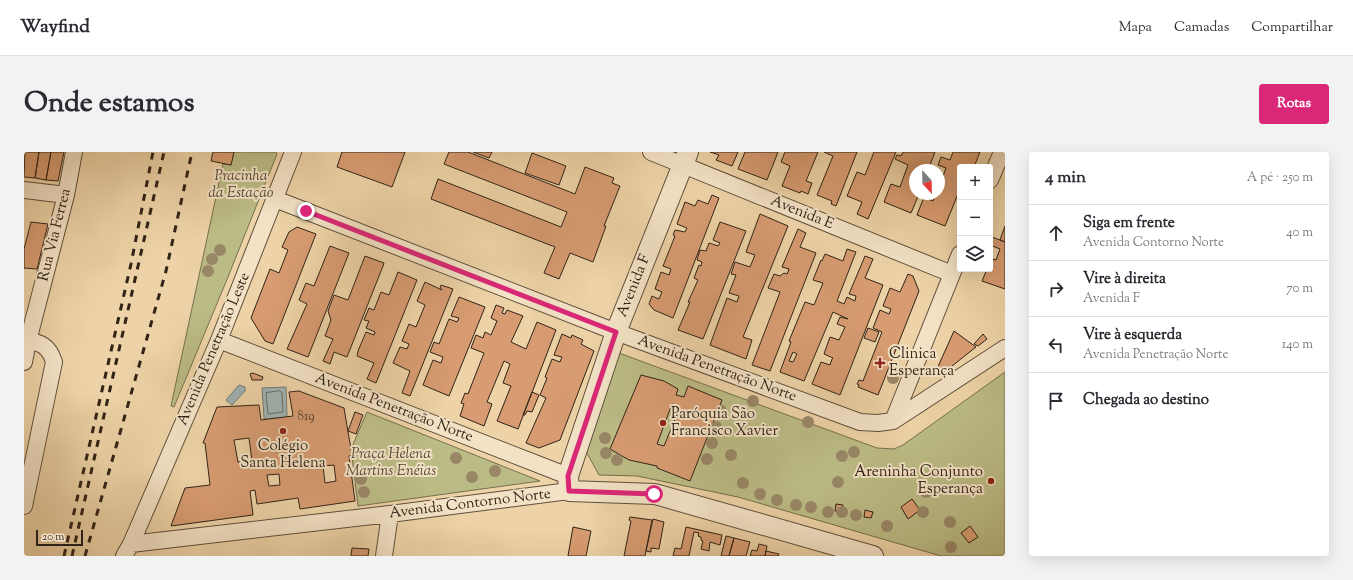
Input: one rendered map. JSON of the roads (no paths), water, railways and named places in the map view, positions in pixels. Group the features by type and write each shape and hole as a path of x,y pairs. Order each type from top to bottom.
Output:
{"street":[{"name":"Rua Via Ferrea","path":"24,362 26,341 66,196 74,152"},
{"name":"Avenida Penetração Leste","path":"127,550 219,340 294,152"},
{"name":"Avenida E","path":"651,152 685,158 952,274"},
{"path":"993,173 1002,152"},
{"name":"Avenida F","path":"569,484 616,332 685,158"},
{"path":"24,190 66,196"},
{"name":"Avenida Penetração Norte","path":"275,199 616,332 860,422 878,423 893,421"},
{"path":"893,421 957,262"},
{"name":"Avenida Penetração Norte","path":"219,340 569,484"},
{"path":"25,499 54,362 51,351 40,343 26,341"},
{"path":"893,421 1005,348"},
{"name":"Avenida Contorno Norte","path":"127,550 390,514 569,484 654,494 873,556"},
{"path":"384,556 390,514"}],"water":[{"path":"239,385 245,387 245,391 232,405 226,400"},
{"path":"286,387 287,417 264,419 262,388"}],"railway":[{"path":"64,556 131,264 153,152"},
{"path":"72,556 164,152"},
{"path":"85,556 166,271 192,152"}],"place":[{"name":"Clinica Esperança","path":"880,363"},
{"name":"Paróquia São Francisco Xavier","path":"663,423"},
{"name":"Colégio Santa Helena","path":"283,431"},
{"name":"Areninha Conjunto Esperança","path":"991,481"}],"park label":[{"name":"Pracinha da Estação","path":"241,184"},
{"name":"Praça Helena Martins Enéias","path":"391,462"}]}
